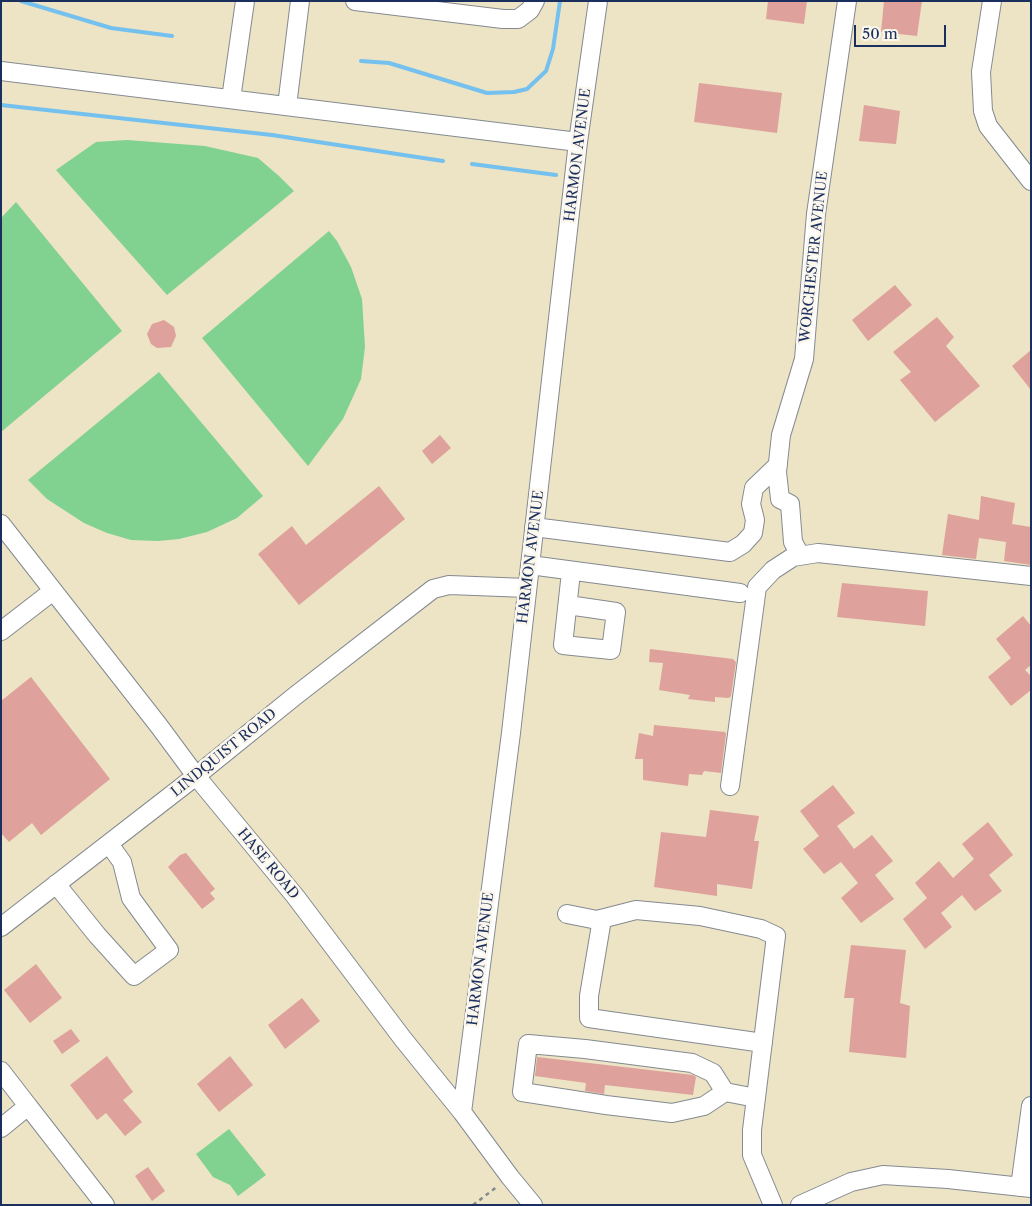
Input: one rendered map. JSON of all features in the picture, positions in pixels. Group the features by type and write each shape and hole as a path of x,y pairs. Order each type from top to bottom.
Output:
{"street":[{"path":"231,99 245,1"},
{"path":"287,106 300,1"},
{"path":"355,1 504,19 518,19 530,10 535,1"},
{"name":"HARMON AVENUE","path":"462,1112 530,566 578,142 598,1"},
{"name":"WORCHESTER AVENUE","path":"800,555 793,542 790,504 780,499 777,472 781,435 804,358 816,214 847,1"},
{"path":"992,1 981,72 983,111 988,126 1031,181"},
{"path":"1,71 578,142"},
{"path":"534,527 730,552 743,544 753,533 755,520 751,504 754,488 778,465"},
{"name":"HASE ROAD","path":"1,524 111,663 196,776 296,896 403,1039 533,1205"},
{"path":"730,786 757,587 773,570 793,556 818,552 1031,576"},
{"path":"530,566 740,593"},
{"path":"568,605 571,572"},
{"name":"LINDQUIST ROAD","path":"1,927 433,589 449,585 527,588"},
{"path":"1,631 53,591"},
{"path":"56,884 97,935 134,976 169,950 131,898 122,862 109,844"},
{"path":"567,914 597,920 636,910 700,916 761,929 776,936 756,1098 752,1154 773,1205"},
{"path":"602,918 589,996 589,1018 763,1043"},
{"path":"725,1092 713,1073 692,1064 585,1049 528,1044 522,1092 672,1113 704,1106 725,1092 756,1098"},
{"path":"1,1071 105,1205"},
{"path":"1,1128 28,1106"},
{"path":"800,1205 851,1182 883,1175 948,1179 1026,1188 1031,1106"}],"path":[{"path":"473,1205 510,1177"}],"green space":[{"path":"127,140 205,146 258,158 294,191 167,295 56,170 96,142"},
{"path":"16,202 122,331 1,432 1,218"},
{"path":"329,231 337,241 351,267 362,299 365,347 361,379 343,419 308,466 202,338"},
{"path":"159,372 263,496 237,518 207,532 179,539 158,541 131,540 107,533 84,523 47,499 28,480"},
{"path":"229,1129 266,1175 238,1196 230,1185 213,1177 196,1154"}],"building":[{"path":"768,1 807,1 804,24 766,19"},
{"path":"884,1 922,1 917,36 881,32"},
{"path":"699,83 782,93 777,133 694,122"},
{"path":"864,105 900,111 896,144 859,141"},
{"path":"895,285 912,305 868,341 852,320"},
{"path":"937,317 954,337 946,346 980,386 935,422 900,380 911,372 893,352"},
{"path":"164,320 174,327 176,336 171,347 157,348 151,344 147,334 152,324"},
{"path":"1031,350 1031,390 1012,366"},
{"path":"440,435 451,448 432,464 422,451"},
{"path":"379,486 405,519 299,605 258,554 292,526 306,545"},
{"path":"981,496 1015,503 1012,524 1031,527 1031,565 1004,561 1006,542 979,538 976,559 942,555 948,514 979,520"},
{"path":"842,583 928,591 925,626 837,617"},
{"path":"1023,616 1031,626 1031,665 1025,670 1031,676 1031,690 1011,706 988,677 1011,658 996,639"},
{"path":"650,649 733,659 736,662 731,696 729,698 715,697 715,702 688,699 690,695 659,690 663,663 649,662"},
{"path":"31,677 110,779 41,835 32,823 9,842 1,833 1,701"},
{"path":"654,725 725,732 721,773 704,771 702,775 689,774 688,786 643,780 643,759 635,759 639,733 653,736"},
{"path":"833,785 855,813 837,826 854,849 872,835 893,861 875,875 894,899 861,923 841,898 858,883 841,862 824,874 803,849 819,836 800,811"},
{"path":"710,810 759,816 754,841 759,841 752,889 717,884 717,896 654,887 661,832 706,837"},
{"path":"988,822 1013,855 989,875 1002,891 975,911 962,895 941,913 952,927 925,949 903,919 927,898 915,883 939,861 953,878 974,859 962,844"},
{"path":"186,853 215,889 210,893 215,899 202,909 168,867 180,855"},
{"path":"851,945 906,950 900,1003 910,1006 906,1058 849,1052 854,998 844,998"},
{"path":"36,964 62,998 30,1023 4,990"},
{"path":"302,998 320,1021 285,1049 268,1025"},
{"path":"71,1029 80,1041 62,1054 53,1041"},
{"path":"107,1056 133,1092 123,1100 142,1122 125,1136 106,1113 97,1120 70,1085"},
{"path":"230,1056 253,1085 219,1112 197,1084"},
{"path":"537,1057 693,1075 696,1077 693,1095 605,1085 604,1094 585,1091 586,1083 535,1076"},
{"path":"148,1167 165,1191 152,1201 135,1176"}],"waterway":[{"path":"21,1 111,28 172,36"},
{"path":"361,61 389,63 487,93 514,92 527,89 546,71 553,49 560,1"},
{"path":"1,105 272,135 443,161"},
{"path":"472,164 556,175"}]}
